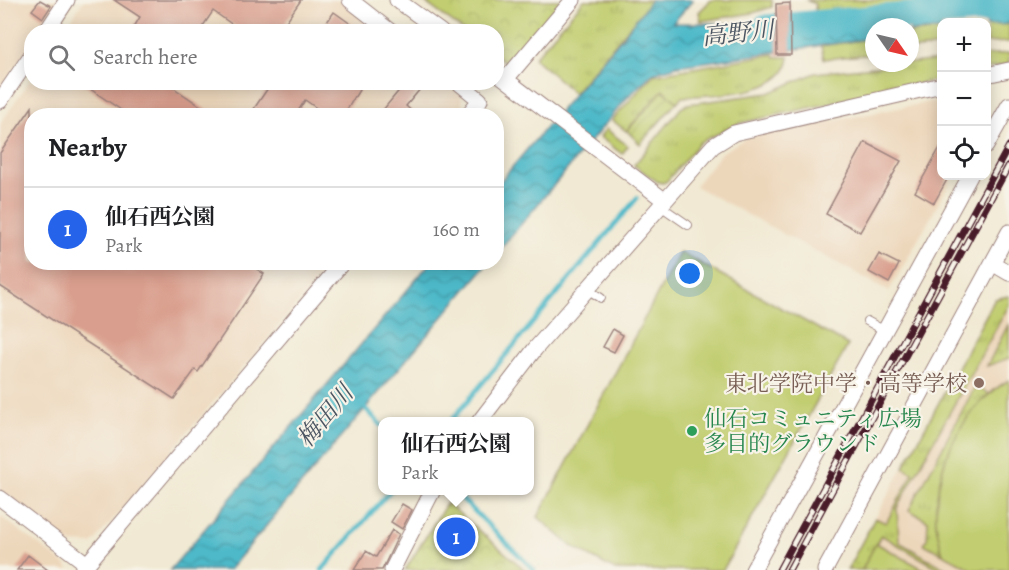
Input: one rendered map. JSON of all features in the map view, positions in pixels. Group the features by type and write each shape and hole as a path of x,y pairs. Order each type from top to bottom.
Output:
{"street":[{"path":"52,24 68,0"},
{"path":"397,0 430,24"},
{"path":"504,72 573,0"},
{"path":"356,2 382,24"},
{"path":"0,101 24,66"},
{"path":"991,74 1009,70"},
{"path":"504,77 615,163 661,203"},
{"path":"483,417 535,349 713,146 734,133 937,87"},
{"path":"468,90 480,100 474,108"},
{"path":"991,139 1009,105"},
{"path":"753,570 968,180"},
{"path":"825,570 1009,232"},
{"path":"992,264 1009,273"},
{"path":"0,498 85,567 336,270"},
{"path":"393,570 431,495"}],"lane":[{"path":"661,203 688,225"},
{"path":"587,289 601,298"},
{"path":"867,321 885,331"}],"shaded area":[{"path":"0,0 60,0 44,24 24,24 24,53 0,89"},
{"path":"84,0 342,0 374,24 68,24"},
{"path":"24,89 457,90 461,93 463,108 24,108 24,270 326,270 92,544 70,543 0,490 0,125"},
{"path":"937,101 937,180 952,180 889,291 695,186 721,153 746,138"},
{"name":"東北学院中学・高等学校","path":"1009,296 1009,570 847,570 995,299"},
{"path":"0,516 66,565 69,570 0,570"}],"green space":[{"path":"422,0 564,0 509,66 504,62 504,24 455,24"},
{"path":"584,0 652,0 574,93 534,58"},
{"path":"711,0 772,0 772,7 753,13 701,21 699,12"},
{"path":"806,0 1009,0 1009,4 816,19 815,4"},
{"path":"1009,24 1009,42 991,43 991,26"},
{"path":"937,30 937,47 919,49 919,32"},
{"path":"865,39 865,55 824,59 821,46"},
{"path":"1009,53 1009,64 991,68 991,55"},
{"path":"774,54 775,57 789,57 785,70 776,80 762,86 728,94 682,97 677,102 663,90 626,131 612,120 653,75"},
{"path":"937,60 937,80 740,123 700,142 663,183 634,165 681,108 688,104 769,93 815,73 865,68 865,72 919,72 919,62"},
{"path":"663,90 677,102 640,144 627,131"},
{"path":"606,129 628,146 622,154 600,137"},
{"name":"仙石コミュニティ広場 多目的グラウンド","path":"680,252 848,345 723,570 615,570 571,546 538,517"},
{"path":"1009,296 1009,305 897,508 899,542 948,570 941,570 881,535 862,570 847,570 875,518 886,523 913,473 904,467 995,299"},
{"path":"1009,323 1009,358 987,366"},
{"path":"1009,380 1009,570 973,570 943,554 936,522 938,489 953,441 971,413 982,401"},
{"path":"976,385 989,394 977,406 958,434 944,466 940,483 936,522 943,554 924,544 927,539 928,521 909,510"},
{"path":"447,503 525,570 405,570"},
{"path":"876,543 925,570 862,570"}],"water":[{"path":"651,0 693,0 673,23 846,25 865,23 865,39 677,66 653,73 627,98 504,245 504,177"},
{"path":"997,10 1009,11 1009,24 991,26 991,18 937,18 937,30 919,31 919,18 916,18"},
{"name":"梅田川","path":"424,270 482,270 229,570 170,570"}],"building":[{"path":"40,0 51,6 43,18 32,10"},
{"path":"114,0 301,0 286,24 232,24 213,11 204,24 136,24 140,17"},
{"path":"790,3 791,55 777,55 776,4"},
{"path":"334,12 351,24 326,24"},
{"path":"92,90 177,90 203,108 118,108"},
{"path":"267,90 359,90 348,108 316,108 305,100 300,108 254,108"},
{"path":"399,90 419,90 406,106 408,108 385,108"},
{"path":"24,118 24,270 258,270 264,274 198,372 195,370 174,399 0,286 0,153"},
{"path":"865,142 901,161 860,232 826,214"},
{"path":"937,153 937,180 947,180 934,203 915,192"},
{"path":"879,254 899,264 889,283 869,272"},
{"path":"613,329 623,335 614,352 603,347"},
{"path":"402,504 412,510 402,529 391,522"},
{"path":"392,530 399,534 382,570 354,570 366,551 376,557"},
{"path":"28,555 48,570 17,570"}],"waterway":[{"name":"高野川","path":"766,28 1009,7"},
{"path":"454,417 637,198"},
{"name":"梅田川","path":"361,404 378,422"},
{"path":"322,570 387,495"},
{"path":"458,495 534,570"}],"railway":[{"path":"779,570 1009,146"},
{"path":"789,570 1009,165"}],"place":[{"name":"東北学院中学・高等学校","path":"979,383"},
{"name":"仙石コミュニティ広場 多目的グラウンド","path":"692,431"},
{"name":"仙石西公園","path":"456,537"}]}
